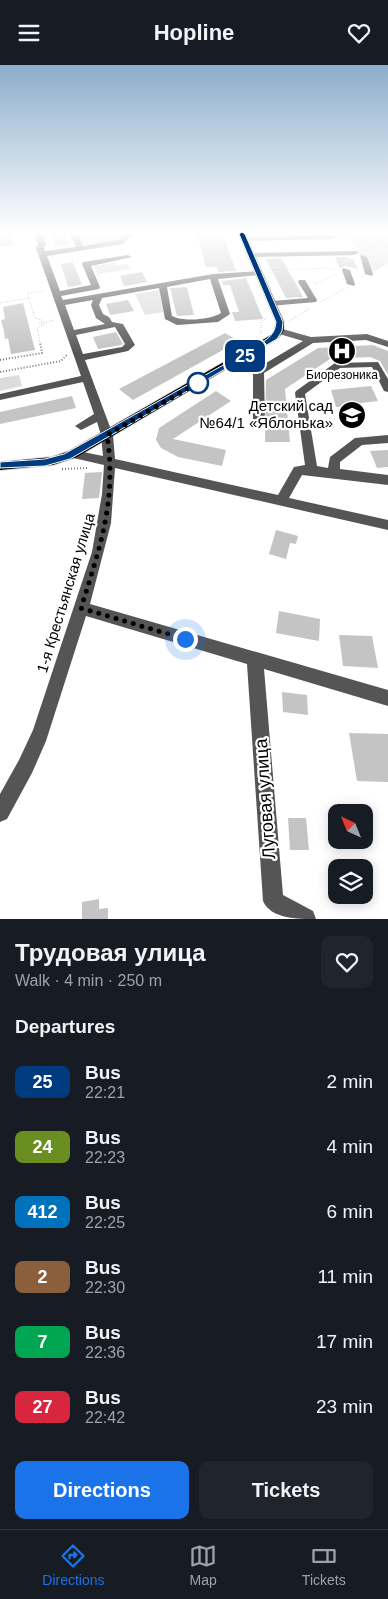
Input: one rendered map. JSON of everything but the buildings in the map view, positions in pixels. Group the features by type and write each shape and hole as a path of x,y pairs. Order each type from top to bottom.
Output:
{"main road":[{"path":"0,466 52,461 73,454 265,344 280,329 262,274"}],"street":[{"name":"1-я Крестьянская улица","path":"0,812 34,751 81,608 104,530 110,497 111,462 107,435 86,378 75,355 72,333 50,274"},
{"path":"59,298 96,287 90,274"},
{"path":"59,298 99,297 234,274"},
{"path":"347,274 351,284"},
{"path":"163,286 168,317 172,320 177,322 218,319 226,314 213,276"},
{"path":"272,304 313,300 304,285"},
{"path":"99,297 95,305 99,316 106,319 110,325"},
{"path":"72,333 110,325 120,326 130,347 75,355"},
{"path":"280,329 311,340 366,337 388,344"},
{"path":"259,424 258,374 311,340"},
{"path":"312,470 300,395 302,391 338,365 372,363 376,365 388,389"},
{"path":"0,397 86,378"},
{"path":"81,426 100,415"},
{"path":"334,472 334,460 358,441 388,439"},
{"path":"73,454 388,525"},
{"path":"281,501 298,470 334,472 388,480"},
{"path":"81,608 388,698"},
{"name":"Луговая улица","path":"254,660 273,901 305,919"}],"path":[{"path":"304,285 337,274"},
{"path":"319,303 351,284"},
{"path":"41,291 28,293 35,318 42,320 43,323"},
{"path":"0,303 29,298"},
{"path":"280,329 311,308"},
{"path":"258,337 262,330 261,323 270,316"},
{"path":"39,323 49,321"},
{"path":"0,360 42,353 37,328 43,325 43,323"},
{"path":"0,372 61,361 75,355"}],"shaded area":[{"path":"159,290 163,312 145,315 135,294"},
{"path":"19,375 22,386 0,391 0,378"}],"bus line":[{"name":"25","path":"0,466 45,463 67,457 265,344 279,331 280,322 258,274"}],"place":[{"name":"Биорезоника","path":"342,351"},
{"name":"Детский сад №64/1 «Яблонька»","path":"352,415"}],"route":[{"path":"185,639 81,608 104,530 110,497 111,462 107,435 201,381 198,383"}]}
